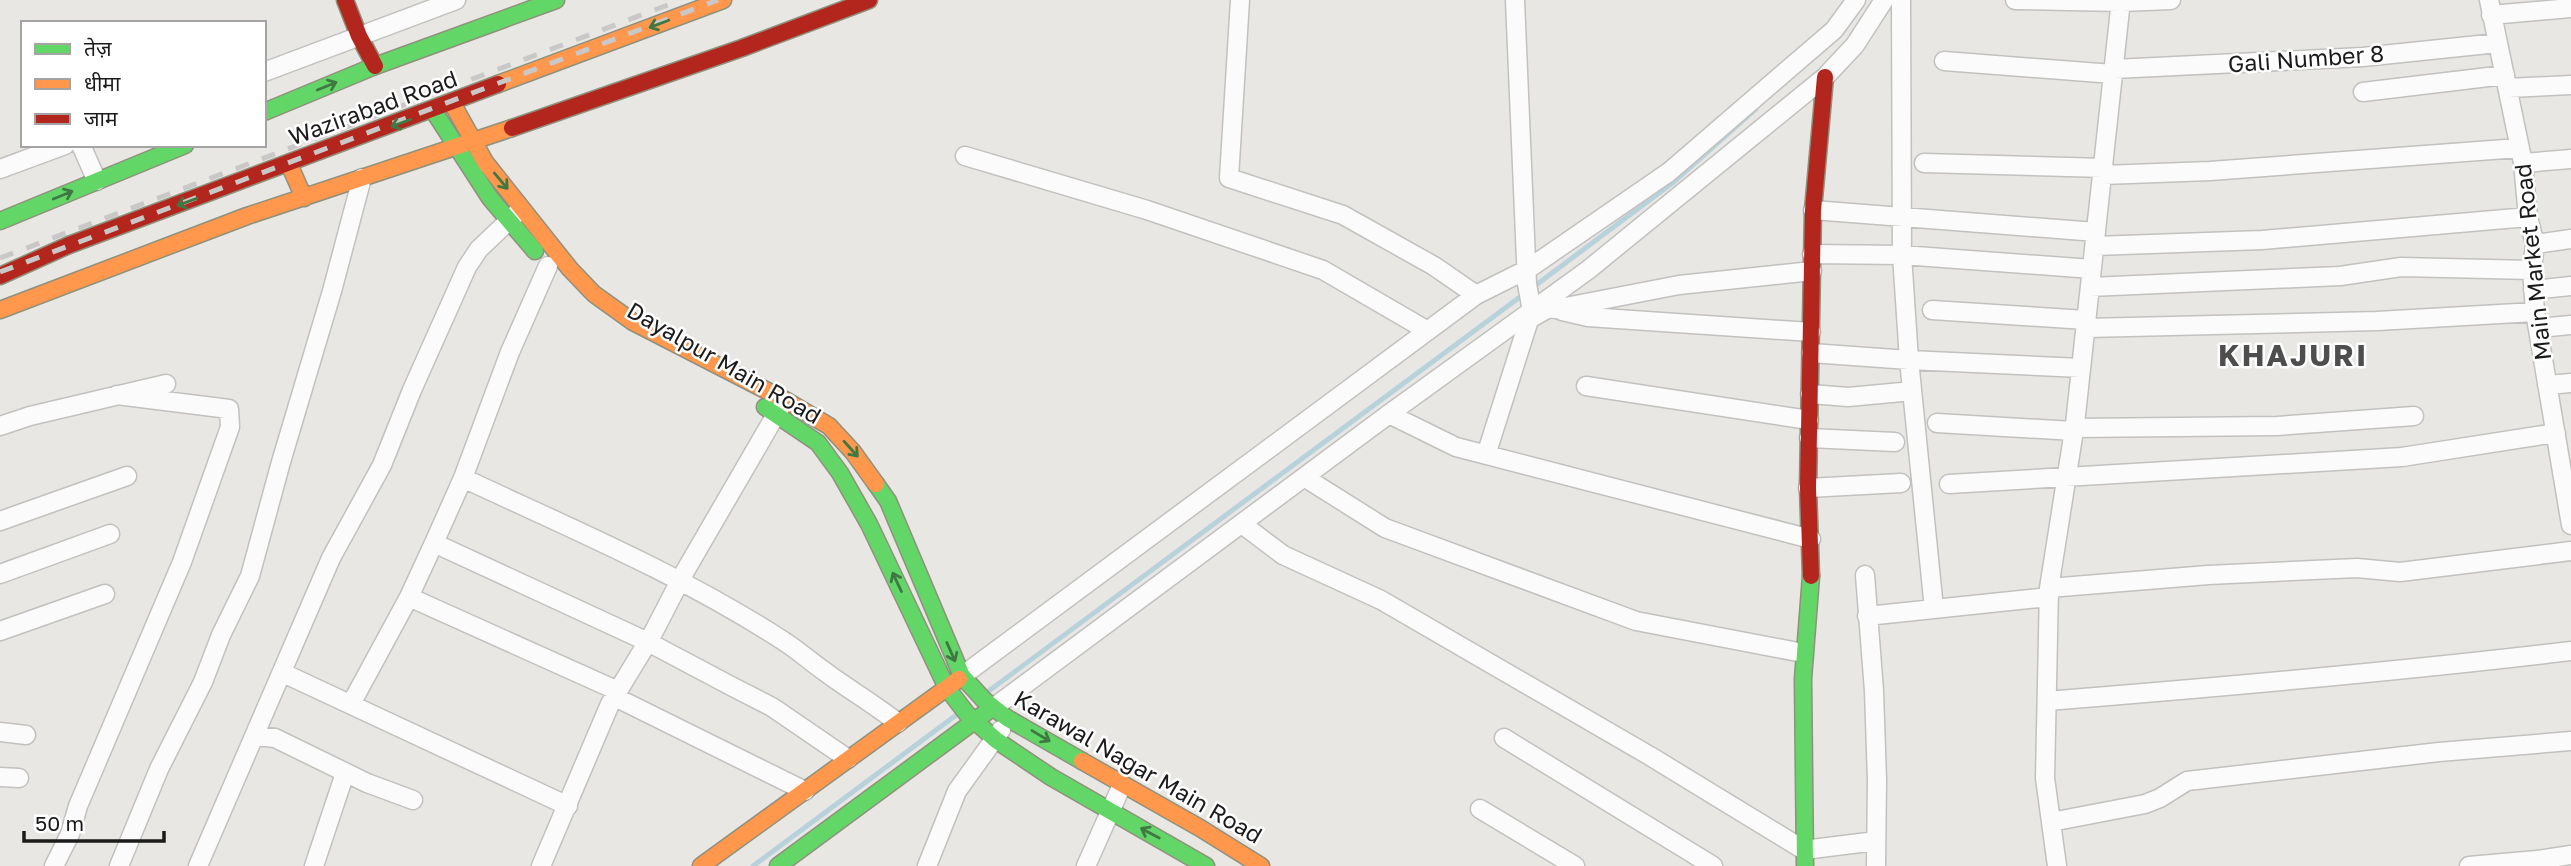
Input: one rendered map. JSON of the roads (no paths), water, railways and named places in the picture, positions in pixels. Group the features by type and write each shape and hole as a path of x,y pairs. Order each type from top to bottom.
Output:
{"main road":[{"path":"345,0 359,36 375,66"},
{"name":"Wazirabad Road","path":"266,111 375,66 556,0"},
{"name":"Wazirabad Road","path":"0,276 69,245 723,0"},
{"path":"0,310 247,216 473,142 742,48 869,0"},
{"path":"1804,858 1803,653 1811,573 1808,488 1813,211 1825,77"},
{"name":"Dayalpur Main Road","path":"452,103 548,267 583,306 625,335 781,407 829,426 875,480 888,501 964,678"},
{"name":"Dayalpur Main Road","path":"433,110 490,198 516,213 594,295 633,322 781,407 818,443 856,497 948,690"},
{"path":"0,221 180,147"},
{"path":"289,164 304,198"},
{"path":"701,866 964,678"},
{"name":"Karawal Nagar Main Road","path":"964,678 995,708 1261,866"},
{"name":"Karawal Nagar Main Road","path":"948,690 971,717 996,740 1187,860 1206,866"},
{"path":"778,866 971,717 995,708"}],"street":[{"path":"266,71 456,0"},
{"path":"1240,0 1229,178 1343,215 1434,266 1476,295"},
{"path":"1486,455 1530,312 1516,0"},
{"path":"964,678 1476,295 1527,277 1669,172 1834,30 1856,0"},
{"path":"927,866 957,791 996,740 995,708 1389,414 1588,270 1825,77 1855,45 1884,0"},
{"path":"1901,0 1902,255 1909,360 1934,609"},
{"path":"2015,0 2171,0"},
{"path":"2057,866 2045,778 2049,593 2074,430 2121,1"},
{"path":"2490,8 2571,8"},
{"name":"Main Market Road","path":"2490,8 2521,156 2528,217 2535,244 2533,290 2547,385 2569,492 2571,525"},
{"name":"Gali Number 8","path":"1944,61 2113,72 2362,57 2498,43"},
{"path":"2363,92 2506,81 2571,85"},
{"path":"0,169 60,147"},
{"path":"82,147 97,181"},
{"path":"965,156 1147,210 1323,270 1427,331"},
{"path":"1924,163 2103,172 2223,170 2521,156 2571,159"},
{"path":"119,866 159,769 204,682 221,635 250,576 362,178"},
{"path":"1813,211 1902,217 2096,239 2262,240 2528,217"},
{"path":"198,866 331,558 382,465 467,267 479,249 516,213"},
{"path":"2535,244 2571,239"},
{"path":"1555,309 1812,262 1902,255 2091,278 2340,276 2400,267 2532,270"},
{"path":"351,704 409,597 434,543 463,478 510,352 548,267"},
{"path":"2533,290 2571,286"},
{"path":"1530,312 1549,308 1588,317 1811,332"},
{"path":"1932,310 2086,324 2537,320 2571,325"},
{"path":"1811,353 2081,368"},
{"path":"2547,385 2571,383"},
{"path":"0,426 30,416 166,384"},
{"path":"1586,386 1809,429 1895,442"},
{"path":"1810,394 1848,397 1902,392"},
{"path":"54,866 71,834 78,806 182,562 230,426 229,409 117,395"},
{"path":"541,866 616,694 781,407"},
{"path":"1389,414 1456,447 1811,539"},
{"path":"1937,423 2074,430 2277,426 2414,416"},
{"path":"1949,484 2402,457 2556,433"},
{"path":"0,521 127,476"},
{"path":"1304,477 1385,528 1636,621 1803,653"},
{"path":"463,478 625,552 680,581 786,643 898,723"},
{"path":"1808,488 1901,483"},
{"path":"1242,524 1283,555 1381,600 1650,756 1804,858 1876,841"},
{"path":"0,574 110,534"},
{"path":"434,543 648,642 772,707 848,759"},
{"path":"1867,616 2222,574 2357,568 2400,572 2571,551"},
{"path":"1865,575 1874,691 1876,866"},
{"path":"0,631 105,594"},
{"path":"409,597 616,694 805,791"},
{"path":"2047,701 2271,683 2571,651"},
{"path":"283,673 568,806"},
{"path":"0,732 26,735"},
{"path":"256,736 275,738 345,773 414,800"},
{"path":"1504,738 1713,866"},
{"path":"2051,822 2145,804 2160,798 2187,780 2439,752 2571,741"},
{"path":"314,866 345,773"},
{"path":"0,777 19,778"},
{"path":"1086,866 1122,785"},
{"path":"1480,809 1575,866"},
{"path":"2469,866 2571,855"}],"waterway":[{"path":"1532,288 1675,181 1756,109"},
{"path":"986,693 1524,294"},
{"path":"753,866 959,713"}],"railway":[{"path":"0,258 681,0"},
{"path":"0,272 718,0"}],"district":[{"name":"KHAJURI","path":"2293,356"}]}
